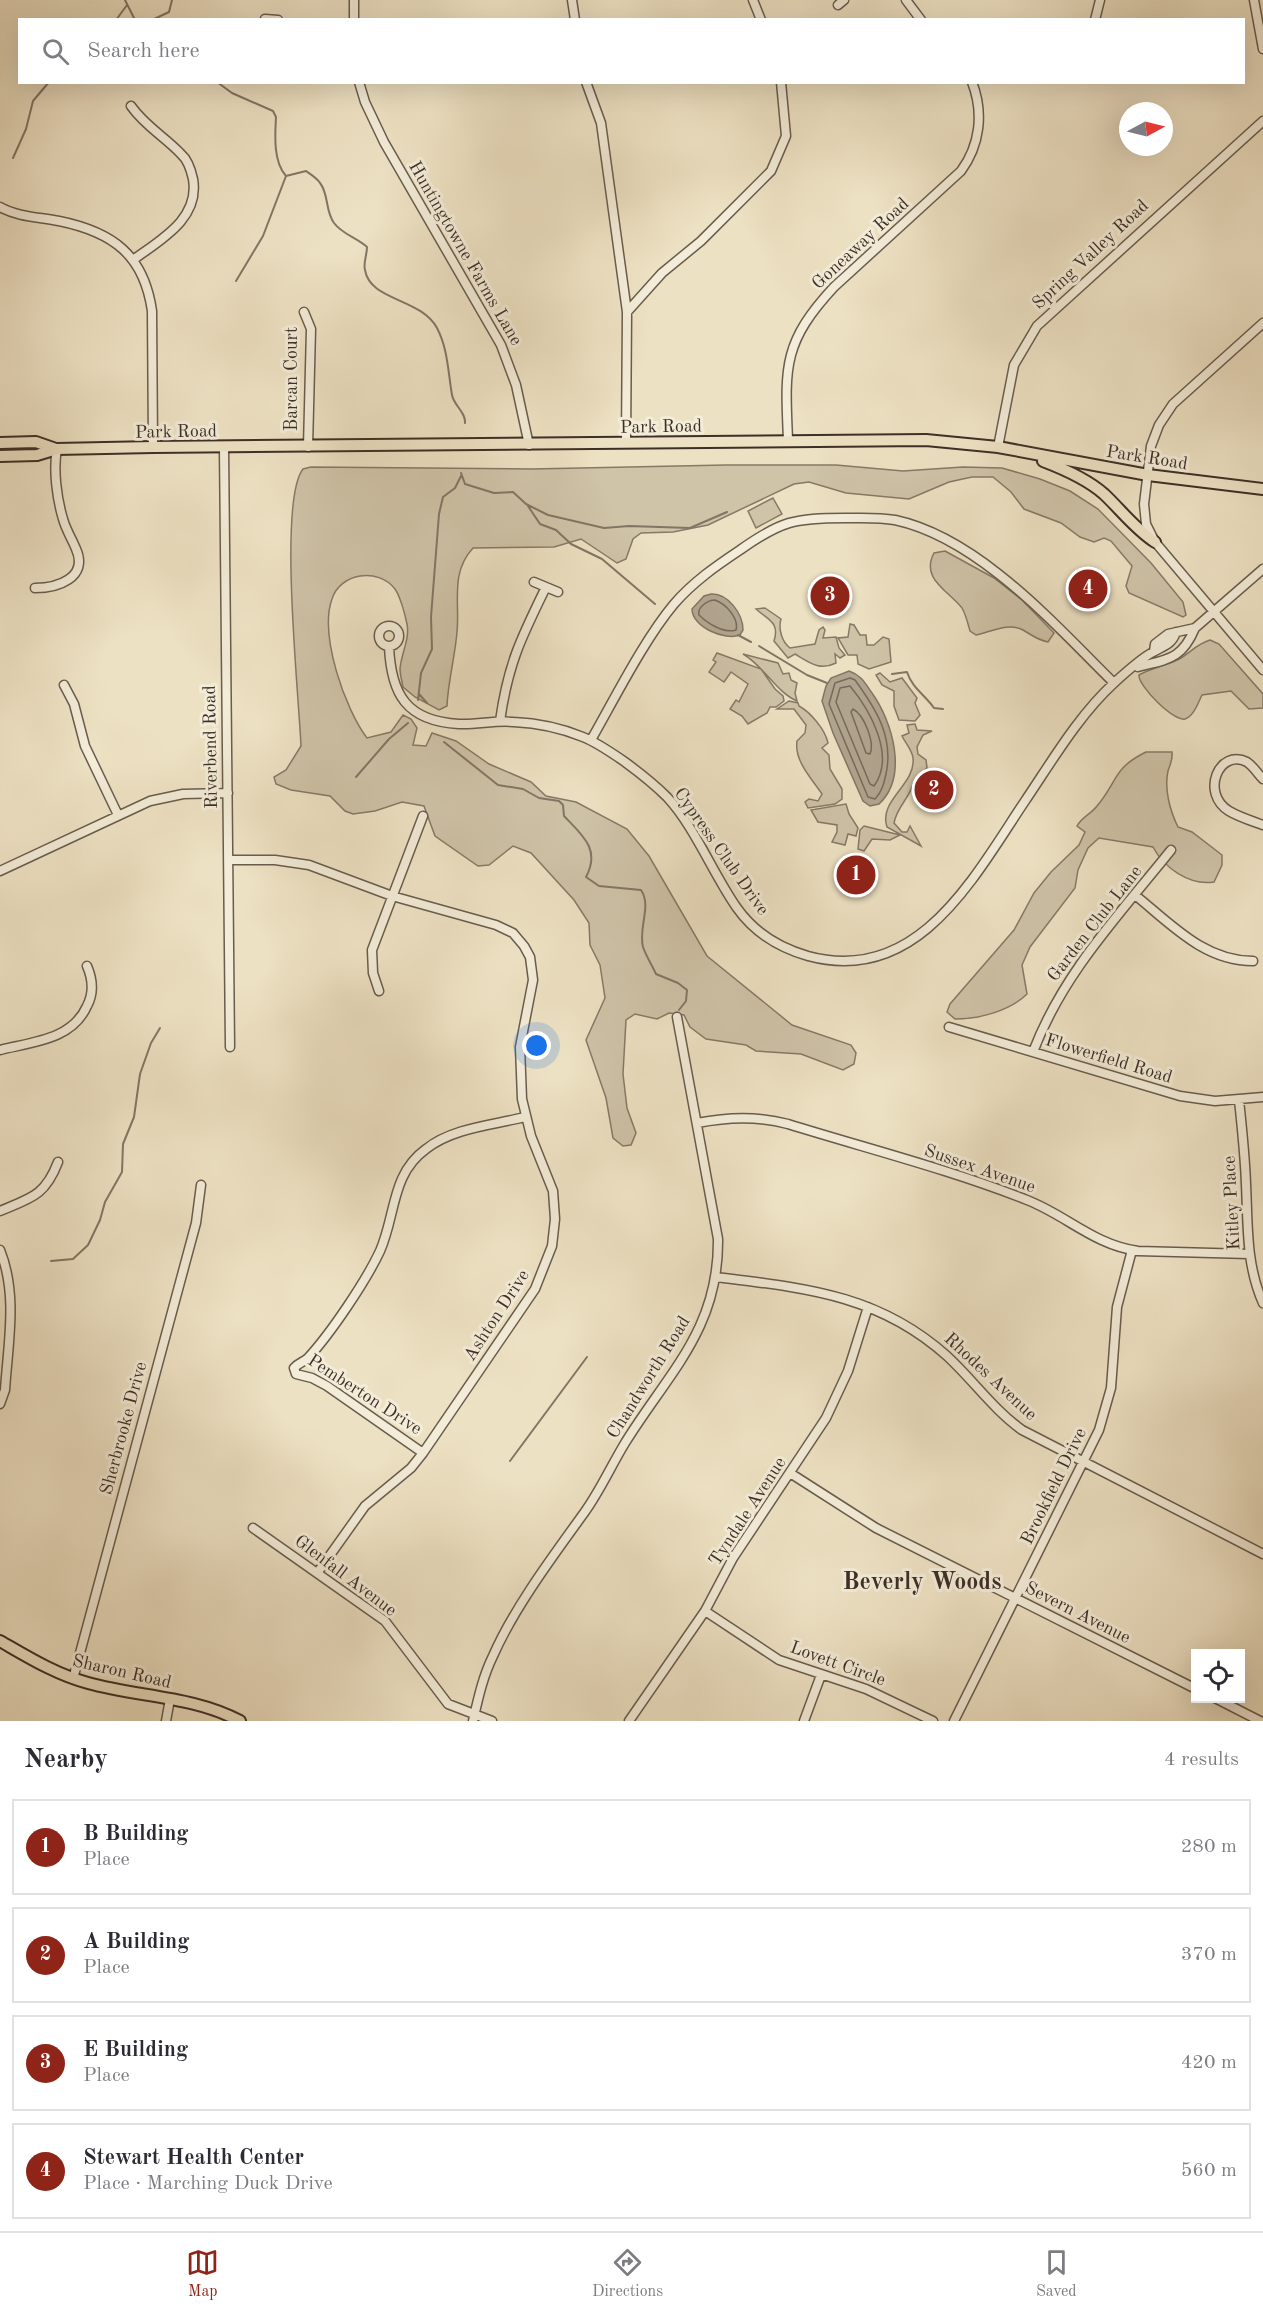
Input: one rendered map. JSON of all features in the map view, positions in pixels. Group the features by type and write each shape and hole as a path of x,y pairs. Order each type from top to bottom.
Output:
{"main road":[{"name":"Park Road","path":"0,456 37,455 57,450 153,447 926,440 998,447 1148,475 1263,489"},
{"name":"Park Road","path":"0,443 36,442 57,450"},
{"path":"1015,450 1067,471 1092,485 1155,542"},
{"name":"Sharon Road","path":"0,1641 32,1660 73,1679 203,1705 240,1721"}],"street":[{"path":"354,0 354,18"},
{"path":"573,0 575,18"},
{"path":"753,0 760,18"},
{"path":"906,0 920,18"},
{"path":"1096,18 1100,0"},
{"path":"1254,0 1263,49"},
{"name":"Huntingtowne Farms Lane","path":"360,84 379,133 501,345 516,386 529,445"},
{"path":"587,84 601,123 627,312 626,442"},
{"path":"627,312 662,273 701,241 771,171 786,136 781,84"},
{"name":"Goneaway Road","path":"788,440 787,366 799,332 816,307 834,287 960,171 969,159 976,141 979,120 974,84"},
{"path":"131,106 143,122 182,155 190,169 194,185 190,206 183,220 133,260"},
{"name":"Spring Valley Road","path":"998,447 1014,365 1037,326 1263,121"},
{"path":"0,207 22,215 60,221 100,233 118,244 133,260 144,280 152,311 153,447"},
{"name":"Barcan Court","path":"304,312 311,329 308,447"},
{"path":"1263,323 1165,415 1153,441 1144,514 1155,542 1263,670"},
{"name":"Riverbend Road","path":"224,447 230,1047"},
{"path":"35,588 62,585 69,580 78,566 77,550 62,514 57,450"},
{"path":"591,740 654,634 673,606 694,583 770,529 798,519 874,518 893,520 930,531 987,567 1022,593 1114,683"},
{"name":"Cypress Club Drive","path":"1134,668 1174,656 1187,646 1195,628 1263,569"},
{"path":"534,582 558,592"},
{"path":"500,721 510,666 517,645 546,587"},
{"name":"Cypress Club Drive","path":"389,646 393,683 402,700 411,708 435,719 459,724 500,721 532,723 591,740 643,775 668,798 734,903 755,930 799,953 819,959 852,962 876,958 896,950 929,928 977,872 1081,722 1114,683 1154,651 1155,644 1168,634 1195,628"},
{"path":"1176,632 1187,646"},
{"path":"64,685 74,704 85,746 118,815"},
{"path":"1263,779 1246,762 1237,760 1226,763 1215,777 1213,784 1218,798 1229,811 1263,825"},
{"path":"0,871 118,815 166,796 228,793"},
{"path":"379,991 373,973 372,950 423,816"},
{"name":"Garden Club Lane","path":"1033,1052 1060,992 1171,850"},
{"name":"Ashton Drive","path":"228,860 275,860 309,865 392,896 496,925 513,933 524,946 533,968 533,980 520,1047 520,1080 525,1117 553,1191 554,1234 547,1265 535,1289 423,1453 405,1474 365,1506 318,1572"},
{"path":"1135,895 1206,951 1227,959 1253,961"},
{"path":"0,1050 53,1037 74,1026 91,999 92,981 87,966"},
{"name":"Chandworth Road","path":"473,1718 486,1671 502,1637 562,1542 602,1485 625,1443 690,1347 705,1319 716,1277 717,1229 677,1017"},
{"name":"Flowerfield Road","path":"949,1026 1180,1096 1215,1101 1263,1097"},
{"name":"Kitley Place","path":"1239,1100 1244,1146 1249,1254 1262,1299"},
{"name":"Sussex Avenue","path":"697,1123 736,1116 765,1118 788,1124 1010,1193 1048,1210 1098,1240 1132,1250 1249,1254"},
{"name":"Pemberton Drive","path":"423,1453 327,1386 312,1378 296,1374 294,1368 305,1361 315,1350 373,1264 387,1234 398,1185 411,1162 443,1138 525,1117"},
{"path":"0,1211 37,1195 45,1189 58,1162"},
{"name":"Sherbrooke Drive","path":"73,1679 196,1223 201,1185"},
{"path":"0,1250 9,1277 11,1300 5,1390 0,1404"},
{"name":"Brookfield Drive","path":"954,1721 1099,1430 1112,1388 1117,1307 1132,1250"},
{"name":"Rhodes Avenue","path":"716,1277 839,1295 898,1321 928,1340 952,1360 996,1408 1022,1430 1263,1554"},
{"name":"Tyndale Avenue","path":"629,1721 705,1611 733,1558 834,1404 852,1361 868,1306"},
{"name":"Severn Avenue","path":"790,1473 876,1528 1191,1686"},
{"name":"Glenfall Avenue","path":"253,1528 385,1621 440,1697 473,1718 492,1721"},
{"name":"Lovett Circle","path":"705,1611 779,1660 866,1689 933,1721"},
{"path":"804,1721 821,1675"},
{"path":"166,1721 170,1699"},
{"path":"1225,1703 1260,1721"}],"shaded area":[{"path":"836,465 903,471 963,467 1002,468 1040,479 1070,491 1098,509 1151,563 1183,602 1186,615 1183,617 1129,593 1126,586 1132,566 1111,541 1104,538 1094,542 1080,537 1061,523 1024,509 1011,492 993,477 972,477 949,482 909,499 846,493 809,482 794,484 708,525 673,532 641,533 633,539 626,559 617,563 581,539 554,547 473,548 461,567 457,588 457,632 447,706 439,710 415,697 403,687 400,669 408,630 402,605 395,589 388,582 370,576 360,576 343,583 336,590 332,599 329,632 336,671 343,691 350,709 367,738 391,732 403,715 411,719 417,728 413,745 426,746 432,733 456,741 489,764 531,782 546,796 576,802 627,829 649,856 707,956 792,1025 851,1045 856,1053 854,1064 843,1070 801,1054 756,1051 746,1045 706,1039 690,1027 684,1015 669,1013 657,1019 635,1014 626,1020 623,1074 627,1108 636,1133 631,1145 623,1146 613,1138 606,1098 586,1040 605,998 600,965 590,945 589,923 574,900 531,853 513,846 489,865 478,866 435,836 424,806 402,802 375,811 353,814 345,811 330,796 291,790 276,784 274,777 286,770 301,746 291,558 296,488 303,469 311,467 532,469"},
{"path":"773,498 782,514 756,528 748,511"},
{"path":"945,551 994,578 1022,600 1054,633 1048,642 1011,627 976,635 970,631 962,608 933,577 931,562 934,553"},
{"path":"765,608 781,619 781,635 790,648 815,644 819,630 823,627 825,630 823,638 836,637 839,648 845,655 840,658 835,654 836,663 825,666 815,665 795,654 788,658 774,641 774,625 756,609"},
{"path":"850,624 854,625 860,635 866,635 867,645 874,645 883,637 889,639 891,662 869,669 858,664 857,655 848,655 838,638 848,637"},
{"path":"1210,640 1219,644 1263,694 1263,708 1249,709 1231,691 1202,695 1191,715 1185,719 1173,715 1150,695 1139,675 1176,661"},
{"path":"717,653 761,669 783,696 784,701 776,707 770,707 767,713 748,724 742,716 730,709 736,700 739,702 748,684 731,672 724,682 709,672 716,662 713,660"},
{"path":"743,654 778,663 783,674 789,673 791,680 797,683 795,693 797,701 783,692"},
{"path":"880,673 890,682 902,678 917,698 915,703 920,715 915,721 899,720 894,706 894,691 882,685 876,675"},
{"path":"789,701 798,703 812,717 826,738 828,743 822,748 829,755 830,769 842,789 842,799 835,804 808,808 805,802 809,799 818,801 822,794 798,756 797,741 805,733 806,725 794,709 777,709"},
{"path":"915,724 917,730 932,731 923,735 917,747 918,754 926,760 927,768 914,781 894,823 902,832 907,832 910,826 921,846 887,827 886,817 892,800 912,768 913,758 902,736 909,733 907,725"},
{"path":"1146,752 1172,752 1167,785 1172,814 1178,827 1192,832 1222,855 1222,865 1214,882 1196,881 1179,874 1164,862 1153,847 1099,838 1088,848 1078,870 1075,888 1030,947 1022,965 1027,994 1012,1005 994,1013 955,1019 947,1012 950,1004 1014,930 1034,893 1051,872 1079,845 1085,832 1077,826 1079,823 1097,806 1127,764"},
{"path":"846,804 858,828 856,836 848,834 845,845 832,842 837,832 837,825 818,822 811,810"},
{"path":"864,826 900,835 890,840 872,839 864,851 858,849 860,830"}],"water":[{"path":"711,594 723,597 737,611 743,630 740,635 718,634 697,622 692,609 704,596"},
{"path":"849,671 857,675 872,693 886,718 894,748 893,779 888,792 879,804 870,806 863,801 833,733 822,701 831,678"}],"waterway":[{"path":"125,0 134,18"},
{"path":"156,18 169,12 172,0"},
{"path":"117,18 127,5"},
{"path":"13,158 26,129 33,101 47,84"},
{"path":"220,84 232,93 273,111 276,117 277,156 286,176"},
{"path":"286,176 306,171 317,179 325,192 329,213 334,223 367,247 365,267 369,280 376,288 430,318 441,336 446,352 452,395 464,416 465,423"},
{"path":"236,281 263,236 286,176"},
{"path":"461,473 465,484 494,493 513,492 526,504 548,515 604,528 629,526 690,528 727,512"},
{"path":"418,700 421,673 432,649 431,617 439,514 443,497 455,488 461,476"},
{"path":"528,506 540,524 556,530 571,544 602,559 655,604"},
{"path":"738,635 751,642"},
{"path":"759,646 807,675 827,683"},
{"path":"892,674 907,672 915,687 934,708 943,709"},
{"path":"419,694 427,703"},
{"path":"356,777 389,739 408,723"},
{"path":"444,742 498,785 523,789 539,798 559,801 563,805 564,816 583,836 590,850 590,867 586,877 599,886 641,890 645,903 643,947 656,974 678,983 687,990 686,1001 679,1010"},
{"path":"51,1261 73,1259 88,1245 100,1220 105,1202 122,1172 123,1144 134,1117 140,1074 151,1043 160,1028"},
{"path":"510,1461 587,1357"}],"place":[{"name":"Stewart Health Center","path":"1088,589"},
{"name":"E Building","path":"830,596"},
{"name":"A Building","path":"934,790"},
{"name":"B Building","path":"856,875"}],"district":[{"name":"Beverly Woods","path":"922,1581"}]}
